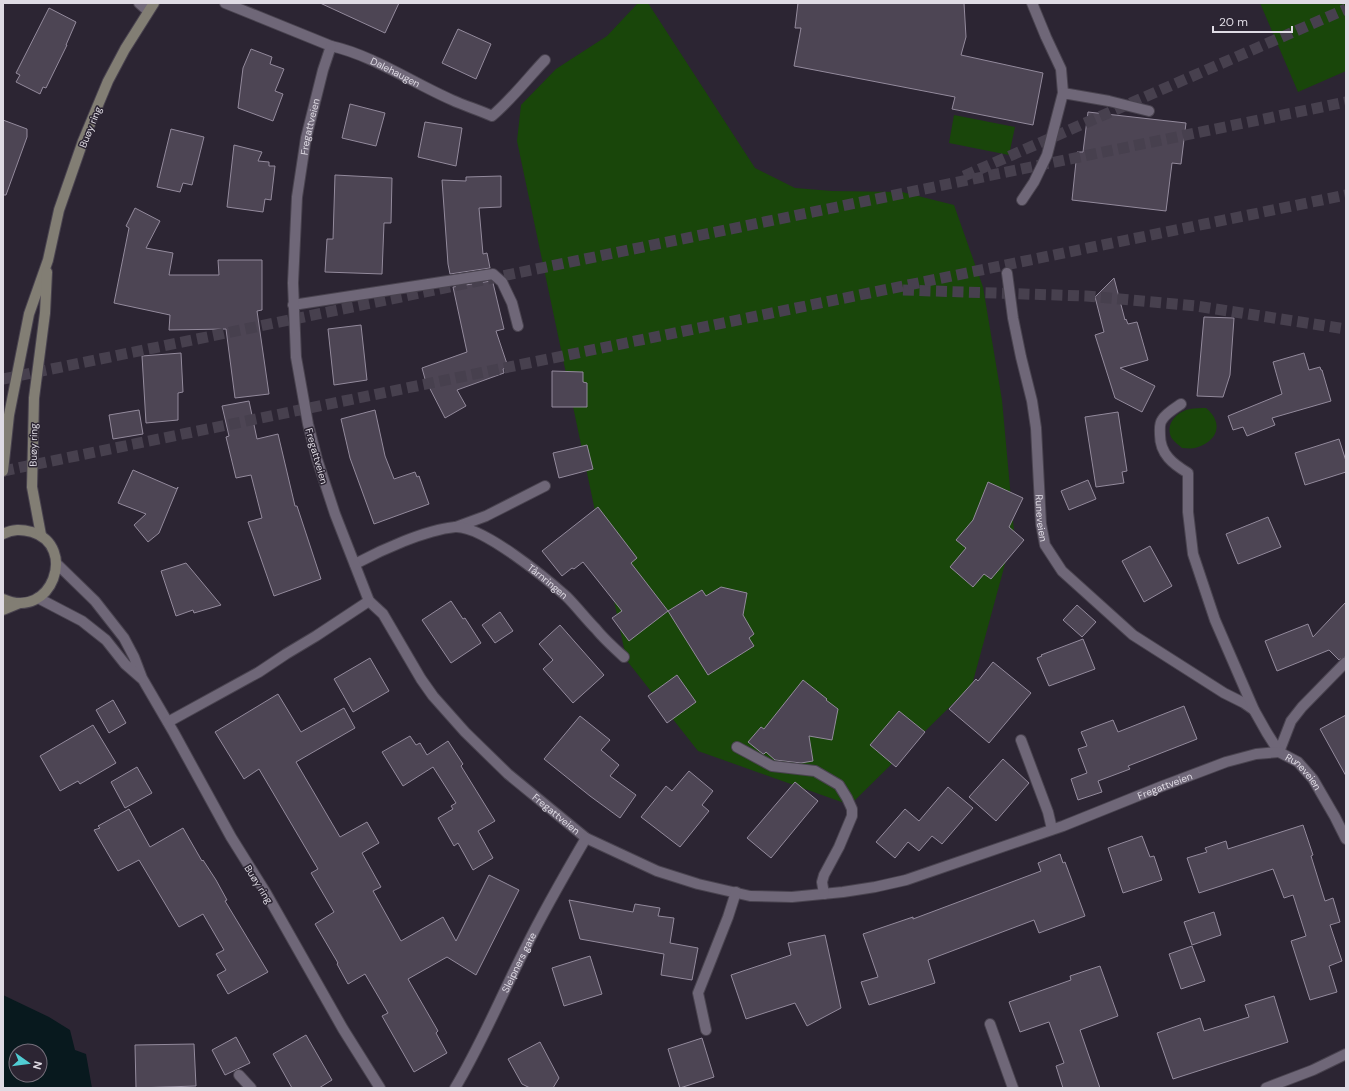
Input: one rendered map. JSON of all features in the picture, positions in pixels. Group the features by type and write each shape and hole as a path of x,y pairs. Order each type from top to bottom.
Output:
{"main road":[{"name":"Buøy ring","path":"3,471 9,415 29,314 48,260 59,210 83,141 108,81 125,49 151,7"},
{"name":"Buøy ring","path":"41,535 32,487 34,398 45,313 48,260"},
{"path":"3,534 10,530 22,529 41,535 49,544 54,553 56,563 52,583 46,592 38,598 29,602 20,603 9,602 3,599"},
{"path":"3,610 20,603"}],"street":[{"path":"139,3 151,7"},
{"name":"Dalehaugen","path":"225,3 331,46 342,48 453,101 474,107 492,116 507,103 545,60"},
{"path":"1022,200 1034,182 1047,155 1062,93 1061,69 1032,3"},
{"name":"Fregattveien","path":"331,46 323,70 306,138 297,197 293,283 296,357 308,424 317,459 335,514 369,601 383,614 433,696 465,732 508,774 586,838 657,871 698,884 750,896 792,897 843,892 876,887 938,870 1052,829 1226,762 1256,754 1279,752"},
{"path":"1062,93 1109,101 1149,111"},
{"name":"Runeveien","path":"1007,273 1013,318 1032,401 1036,428 1041,524 1045,545 1062,571 1133,636 1224,693 1244,702 1254,710"},
{"path":"293,305 493,274 502,282 512,303 518,326"},
{"name":"Runeveien","path":"1181,404 1162,419 1160,428 1162,450 1176,465 1188,472 1188,512 1193,554 1215,620 1254,710 1279,752 1298,762 1313,779 1336,817 1346,839"},
{"name":"Tårnringen","path":"355,564 372,554 420,536 456,527 486,516 544,486"},
{"name":"Tårnringen","path":"456,527 477,532 492,540 533,570 567,598 597,631 624,657"},
{"name":"Buøy ring","path":"56,563 95,602 124,638 134,657 142,678 231,837 266,893 343,1029 380,1088"},
{"name":"Buøy ring","path":"38,598 82,621 106,640 125,664 142,678"},
{"path":"168,722 259,672 369,601"},
{"path":"1279,752 1291,721 1302,707 1346,662"},
{"path":"1021,740 1048,812 1052,829"},
{"path":"737,746 772,766 815,771 839,785 847,798 852,809 852,816 839,847 824,875 822,882 824,894"},
{"name":"Sleipners gate","path":"455,1088 477,1050 526,946 586,838"},
{"path":"706,1030 698,993 728,917 736,892"},
{"path":"990,1024 1013,1088"},
{"path":"1266,1088 1313,1070 1346,1054"},
{"path":"239,1075 251,1088"}],"green space":[{"path":"638,3 648,3 755,168 795,188 832,191 902,192 954,205 983,287 1002,400 1014,531 972,685 850,805 698,751 624,657 625,653 517,141 521,105 556,69 607,36"},
{"path":"1260,3 1346,3 1346,71 1298,92"},
{"path":"954,115 1015,127 1009,155 949,143"},
{"path":"1206,408 1212,414 1217,426 1213,437 1203,445 1195,448 1182,448 1173,440 1171,436 1170,425 1172,421 1178,414 1186,410"}],"shaded area":[{"path":"3,995 49,1017 70,1030 75,1050 86,1054 92,1088 3,1088"}],"building":[{"path":"320,3 399,3 385,33"},
{"path":"798,3 964,3 966,37 961,55 1043,73 1033,125 952,109 955,97 794,66 801,28 795,28"},
{"path":"49,8 76,22 67,45 46,88 43,87 40,94 16,82 20,75 16,73"},
{"path":"458,29 491,44 476,79 442,63"},
{"path":"251,49 272,57 270,64 284,69 275,91 283,94 273,121 238,108 243,68"},
{"path":"350,104 385,113 376,146 342,138"},
{"path":"1088,112 1186,123 1181,164 1172,163 1166,211 1072,200 1077,152 1083,152"},
{"path":"3,120 27,129 27,137 6,195 3,195"},
{"path":"425,122 462,128 456,166 418,157"},
{"path":"171,129 204,137 192,185 183,183 180,192 157,187"},
{"path":"234,145 262,152 258,161 269,162 269,166 275,166 271,200 265,199 263,212 227,207"},
{"path":"335,175 392,178 391,223 384,223 382,274 325,272 327,239 333,239"},
{"path":"501,176 501,207 479,208 483,254 487,253 490,268 450,274 442,180 466,181 466,177"},
{"path":"135,208 160,221 146,248 173,253 169,275 219,275 218,260 262,260 262,310 257,311 269,394 235,398 226,329 169,330 170,315 114,303 129,228 126,226"},
{"path":"1114,278 1125,320 1126,319 1128,324 1137,322 1148,360 1120,368 1155,386 1142,412 1115,398 1095,335 1104,332 1095,297"},
{"path":"491,281 493,283 504,329 496,331 508,367 503,369 504,373 457,390 466,406 445,418 425,379 422,368 467,352 453,287"},
{"path":"1204,317 1234,318 1230,375 1223,397 1197,396"},
{"path":"361,325 367,380 334,385 328,329"},
{"path":"181,353 183,392 178,393 178,420 146,423 142,356"},
{"path":"1304,353 1309,370 1320,367 1322,370 1331,401 1272,418 1275,425 1247,436 1243,427 1233,430 1228,416 1282,394 1273,362"},
{"path":"552,371 583,372 583,382 587,383 587,407 552,407"},
{"path":"249,401 257,439 278,434 295,506 297,506 321,579 274,596 248,522 262,518 251,475 236,478 226,437 229,436 222,406"},
{"path":"139,410 143,434 113,439 109,415"},
{"path":"375,410 385,456 394,479 415,472 417,477 419,476 429,504 374,524 350,458 341,419"},
{"path":"1118,412 1127,471 1122,472 1124,483 1096,487 1085,417"},
{"path":"1339,439 1346,461 1346,472 1305,485 1295,453"},
{"path":"587,445 593,469 559,478 553,453"},
{"path":"133,470 177,489 178,487 159,533 148,542 134,525 146,514 118,503"},
{"path":"1088,480 1096,499 1069,510 1061,491"},
{"path":"988,482 1023,498 1009,527 1024,540 991,579 984,574 973,587 950,567 966,548 956,540 973,520"},
{"path":"598,507 637,558 631,563 668,611 629,641 612,618 622,611 583,562 562,576 542,551"},
{"path":"1268,517 1281,547 1238,564 1226,534"},
{"path":"1150,546 1172,586 1144,602 1122,561"},
{"path":"186,563 221,605 194,613 193,610 176,616 161,571"},
{"path":"721,587 747,593 743,615 754,634 749,638 754,646 708,675 668,611 702,590 706,596"},
{"path":"451,601 463,619 465,618 481,643 451,663 422,620"},
{"path":"1346,602 1346,656 1339,660 1329,650 1277,671 1265,641 1308,624 1313,637"},
{"path":"1077,605 1096,622 1082,637 1063,620"},
{"path":"500,612 513,631 495,643 482,625"},
{"path":"560,625 604,675 573,703 543,669 553,660 539,644"},
{"path":"1083,639 1095,669 1049,686 1037,658 1042,656 1041,655"},
{"path":"370,658 389,691 353,712 334,679"},
{"path":"993,662 1031,693 989,743 949,709 976,679 978,681"},
{"path":"677,675 696,702 667,723 648,696"},
{"path":"803,680 838,709 832,740 809,736 813,761 801,763 775,760 766,752 763,754 748,742 761,727 764,729"},
{"path":"278,694 301,732 344,708 355,728 296,762 340,837 367,822 379,843 362,853 381,887 373,891 401,941 443,917 456,941 489,875 519,890 476,975 447,957 408,979 438,1031 436,1033 447,1053 414,1072 382,1016 388,1013 365,974 348,984 337,964 338,963 315,924 334,912 311,873 318,869 259,769 244,779 215,732"},
{"path":"113,700 126,723 109,733 96,710"},
{"path":"1184,706 1197,739 1128,766 1130,769 1098,781 1102,792 1078,800 1071,779 1087,773 1078,749 1087,746 1081,732 1113,720 1118,732"},
{"path":"899,711 925,732 896,767 870,745"},
{"path":"1346,715 1346,776 1320,729"},
{"path":"580,716 610,740 601,750 619,765 610,776 636,795 620,818 544,759"},
{"path":"93,725 116,763 80,784 78,781 60,791 40,756"},
{"path":"410,736 416,745 420,743 427,755 448,741 463,764 461,766 495,821 478,831 493,858 473,870 458,843 454,846 438,818 453,809 451,806 456,803 433,767 403,786 382,752"},
{"path":"1003,759 1029,783 996,821 969,797"},
{"path":"137,767 152,793 125,808 111,782"},
{"path":"689,771 713,791 702,805 709,811 680,847 641,817 666,786 672,791"},
{"path":"795,782 818,801 771,858 747,838"},
{"path":"948,787 973,808 942,844 932,836 919,851 908,842 895,858 876,842 905,809 919,821"},
{"path":"129,809 150,847 183,828 202,861 203,860 216,880 227,900 225,901 268,972 228,994 217,975 226,970 216,954 224,950 203,914 179,927 139,860 118,871 94,830 100,828 98,826"},
{"path":"1303,825 1313,855 1311,856 1325,901 1333,898 1340,922 1330,925 1342,961 1329,966 1337,992 1310,1000 1291,941 1306,936 1293,895 1284,898 1273,869 1199,893 1187,858 1207,852 1205,848 1226,841 1228,849"},
{"path":"1142,836 1150,857 1154,856 1162,880 1123,893 1108,848"},
{"path":"1060,854 1063,863 1065,862 1085,916 1039,933 1034,920 928,960 935,983 869,1005 861,982 878,977 863,934 913,917 913,919 1041,871 1038,863"},
{"path":"569,900 633,912 635,904 660,908 658,916 674,918 670,943 698,948 692,980 661,975 664,954 580,939"},
{"path":"1214,912 1221,935 1192,945 1184,922"},
{"path":"825,935 841,1008 807,1026 795,1003 746,1019 731,975 791,955 788,943"},
{"path":"1192,946 1205,981 1181,989 1169,954"},
{"path":"590,956 602,994 564,1006 552,968"},
{"path":"1100,966 1118,1016 1080,1030 1100,1088 1063,1088 1056,1066 1064,1063 1049,1022 1020,1032 1009,1002 1071,980 1070,976"},
{"path":"1274,996 1288,1042 1173,1079 1157,1033 1200,1018 1204,1031 1249,1017 1245,1005"},
{"path":"306,1035 332,1080 319,1088 292,1088 273,1054"},
{"path":"236,1037 250,1063 225,1075 212,1050"},
{"path":"702,1038 714,1077 680,1088 668,1049"},
{"path":"540,1042 559,1078 553,1088 530,1088 522,1084 508,1059"},
{"path":"194,1044 196,1086 136,1088 135,1045"}],"tunnel":[{"path":"964,176 1346,9"},
{"path":"3,379 1346,102"},
{"path":"3,471 1346,195"},
{"path":"903,290 1086,296 1196,306 1346,329"}]}
